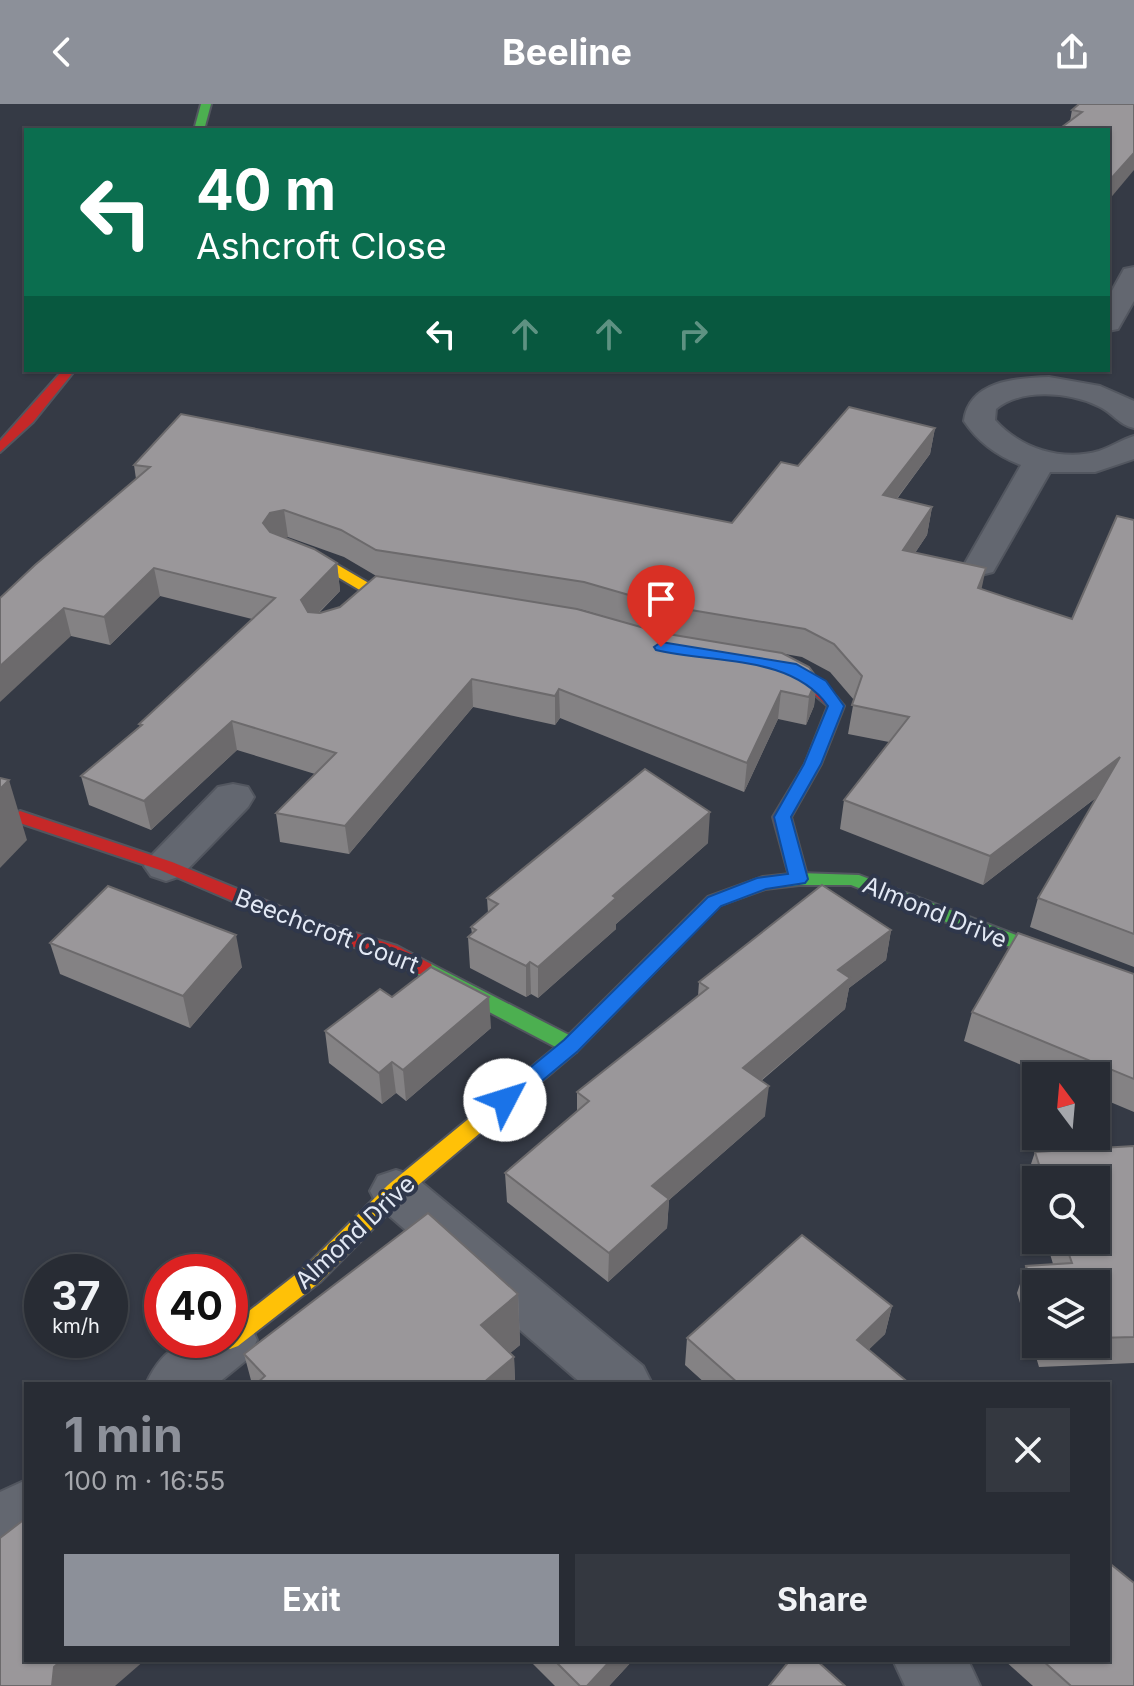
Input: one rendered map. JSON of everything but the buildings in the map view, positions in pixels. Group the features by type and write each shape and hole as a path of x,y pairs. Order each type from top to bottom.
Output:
{"street":[{"path":"200,128 206,104"},
{"path":"1110,319 1134,275"},
{"path":"0,448 67,372"},
{"path":"1134,419 1130,413 1082,380 1021,387 996,395 981,406 979,421 989,437 1007,449 1040,460 1095,462 1121,455 1134,446"},
{"path":"981,565 1040,460"},
{"path":"287,550 331,567 357,599 442,600"},
{"path":"747,661 790,668 821,685 836,706 813,764 782,817 799,879"},
{"path":"166,866 233,797"},
{"name":"Beechcroft Court","path":"20,817 166,866 304,924 390,951 571,1045"},
{"name":"Almond Drive","path":"248,1326 312,1275 396,1191 571,1045 714,901 763,883 853,879 1134,988"},
{"path":"396,1191 621,1382"},
{"name":"Almond Drive","path":"178,1382 208,1358"},
{"path":"0,1533 24,1511"},
{"path":"927,1662 947,1686"}],"traffic: fast":[{"path":"200,128 206,104"},
{"path":"569,1047 714,901 763,883 799,879 853,879 1134,988"},
{"path":"424,969 571,1045"}],"traffic: slow":[{"path":"287,550 331,567 368,589 422,597"},
{"path":"248,1325 312,1275 396,1191 569,1047"}],"traffic: jam":[{"path":"0,448 29,419 67,372"},
{"path":"760,663 783,668 802,677 820,689 836,706 813,764 782,817 799,879"},
{"path":"20,817 166,866 304,924 390,951 424,969"}],"route":[{"path":"505,1100 571,1045 714,901 763,883 799,879 782,817 813,764 836,706 821,685 790,668 661,647"}]}
